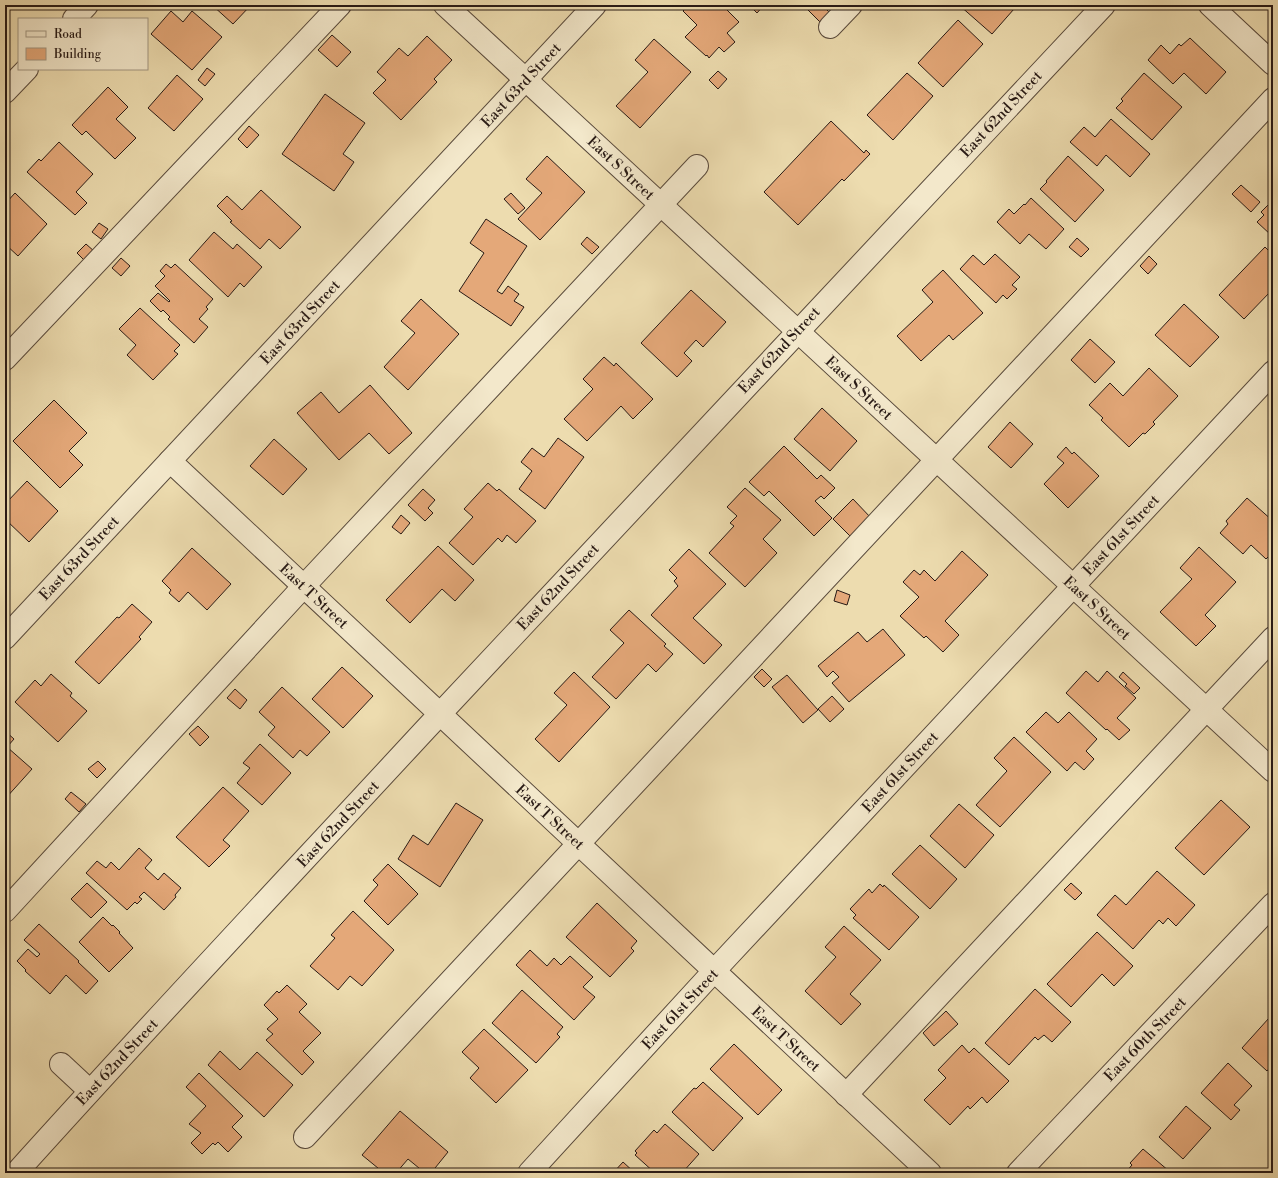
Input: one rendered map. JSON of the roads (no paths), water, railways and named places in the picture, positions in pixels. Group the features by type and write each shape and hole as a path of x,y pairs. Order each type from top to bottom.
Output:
{"street":[{"path":"75,18 87,5"},
{"path":"5,359 340,5"},
{"name":"East S Street","path":"445,5 1273,771"},
{"name":"East 63rd Street","path":"5,638 595,5"},
{"path":"830,27 851,5"},
{"name":"East 62nd Street","path":"16,1173 90,1091 440,714 1104,5"},
{"path":"1210,5 1273,64"},
{"path":"5,92 25,70"},
{"path":"306,1137 1273,99"},
{"path":"5,912 304,586 697,166"},
{"name":"East 61st Street","path":"529,1173 714,972 1273,372"},
{"name":"East T Street","path":"170,461 930,1173"},
{"path":"846,1095 1273,638"},
{"name":"East 60th Street","path":"1018,1173 1273,904"},
{"path":"61,1064 90,1091"}]}
